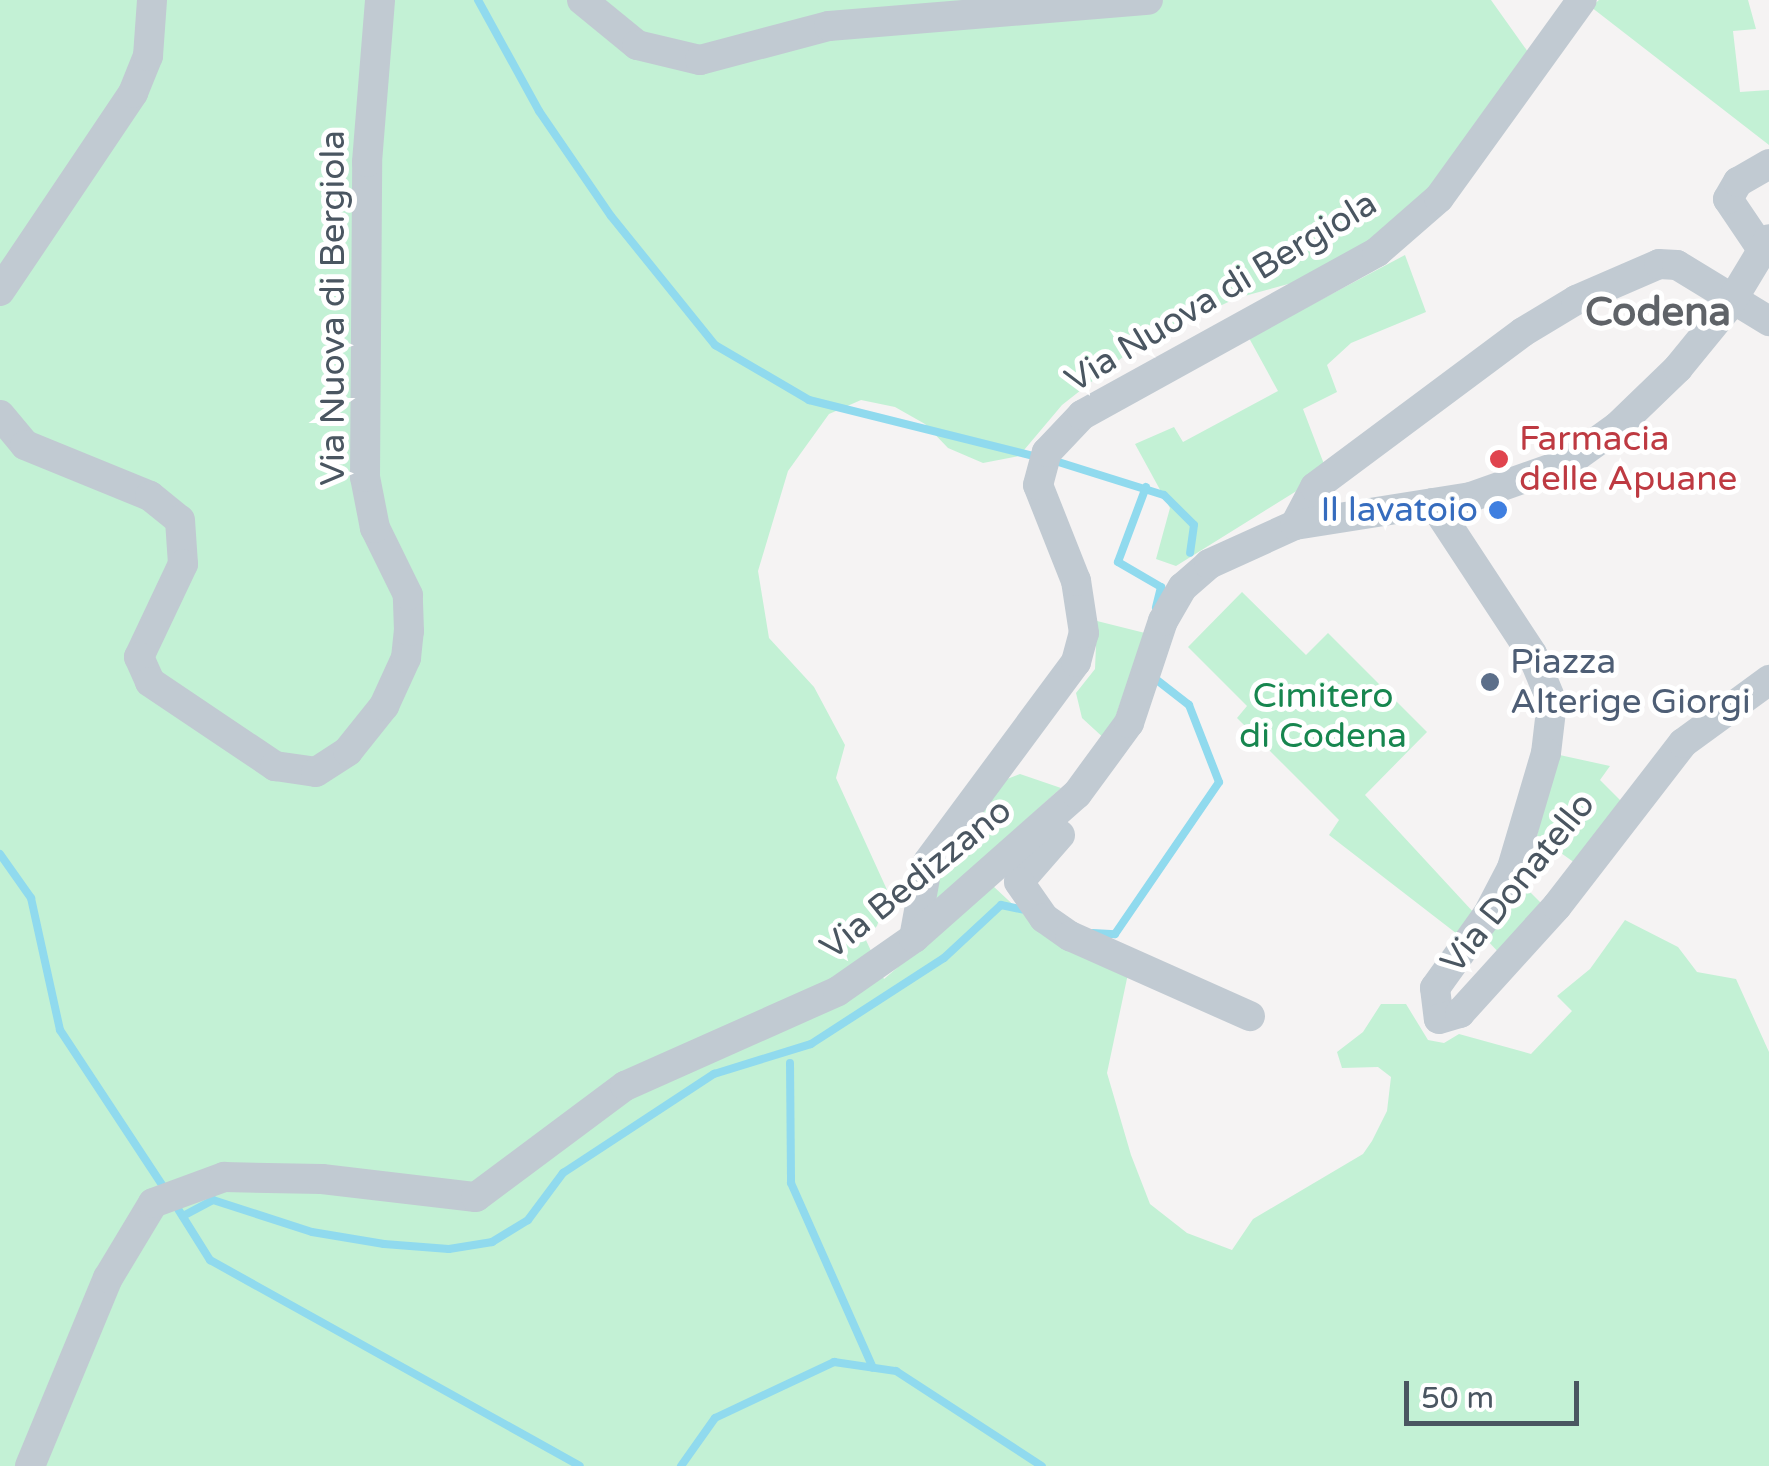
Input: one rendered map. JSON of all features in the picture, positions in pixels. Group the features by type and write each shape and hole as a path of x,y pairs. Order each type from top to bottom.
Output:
{"street":[{"path":"0,291 133,92 148,56 152,0"},
{"name":"Via Nuova di Bergiola","path":"0,415 25,445 150,496 180,520 183,564 139,658 150,682 287,770 316,772 348,751 384,706 406,658 408,631 408,595 375,528 364,478 367,162 380,0"},
{"path":"582,0 638,44 700,60 829,26 1148,0"},
{"name":"Via Nuova di Bergiola","path":"914,938 928,862 1076,662 1084,633 1076,581 1038,485 1047,452 1082,415 1376,252 1440,198 1582,0"},
{"path":"1765,243 1728,198 1738,182 1769,164"},
{"name":"Via Bedizzano","path":"30,1466 108,1278 154,1204 224,1177 322,1179 476,1197 625,1086 838,991 914,938 1078,794 1129,723 1164,621 1184,587 1236,546 1295,525 1433,503 1529,480 1567,463 1643,403 1730,304 1765,243"},
{"path":"1295,525 1315,487 1523,332 1576,300 1659,264 1677,265 1730,304 1769,321"},
{"name":"Via Donatello","path":"1433,503 1532,654 1552,702 1546,754 1512,868 1488,914 1436,988 1439,1019 1460,1013 1557,906 1683,743 1769,680"},
{"path":"1078,794 1060,834 1019,882 1025,898 1070,936 1250,1016"}],"green space":[{"path":"0,0 1491,0 1533,59 1449,176 1343,269 1237,298 1142,342 1062,405 1019,456 983,463 948,448 925,424 895,407 861,400 829,414 788,471 758,571 769,638 814,687 845,745 836,778 888,892 877,926 865,938 884,979 993,886 1035,925 1129,969 1107,1073 1131,1155 1150,1204 1187,1233 1232,1250 1253,1219 1363,1154 1372,1141 1387,1111 1391,1077 1378,1067 1342,1068 1337,1052 1363,1032 1381,1004 1406,1004 1428,1040 1444,1043 1459,1034 1531,1054 1572,1011 1557,996 1590,969 1625,920 1678,947 1697,972 1736,979 1769,1052 1769,1466 0,1466"},
{"path":"1599,0 1748,0 1756,29 1733,31 1740,92 1769,90 1769,145 1591,7"},
{"path":"1405,255 1426,312 1351,343 1327,365 1337,392 1303,409 1327,472 1176,566 1156,559 1170,508 1135,444 1174,427 1183,442 1278,391 1249,338"},
{"name":"Cimitero di Codena","path":"1242,592 1306,655 1328,633 1427,732 1365,795 1475,914 1461,937 1329,835 1339,820 1237,718 1247,706 1188,647"},
{"path":"1097,621 1145,633 1107,741 1082,718 1076,693 1095,669"},
{"path":"1555,754 1610,766 1600,780 1621,801 1575,863 1537,836"},
{"path":"1020,774 1061,788 923,913 932,873 1002,781"},
{"path":"1518,880 1543,905 1502,956 1485,938"}],"waterway":[{"path":"478,0 539,111 611,216 715,345 809,400 1038,457"},
{"path":"1052,460 1164,495 1194,525 1190,553"},
{"path":"1146,487 1118,562 1161,587 1156,607"},
{"path":"1093,933 1115,934 1219,782 1189,705 1153,677"},
{"path":"0,854 31,898 60,1030 165,1189"},
{"path":"183,1216 213,1200 312,1232 384,1244 449,1249 492,1242 528,1220 563,1173 714,1074 811,1044 944,958 1001,905 1025,910"},
{"path":"790,1063 791,1183 873,1368"},
{"path":"173,1201 210,1260 580,1466"},
{"path":"681,1466 715,1418 834,1362 896,1371 1042,1466"}],"place":[{"name":"Farmacia delle Apuane","path":"1499,459"},
{"name":"Il lavatoio","path":"1498,510"},
{"name":"Piazza Alterige Giorgi","path":"1490,682"}],"district":[{"name":"Codena","path":"1658,312"}]}
